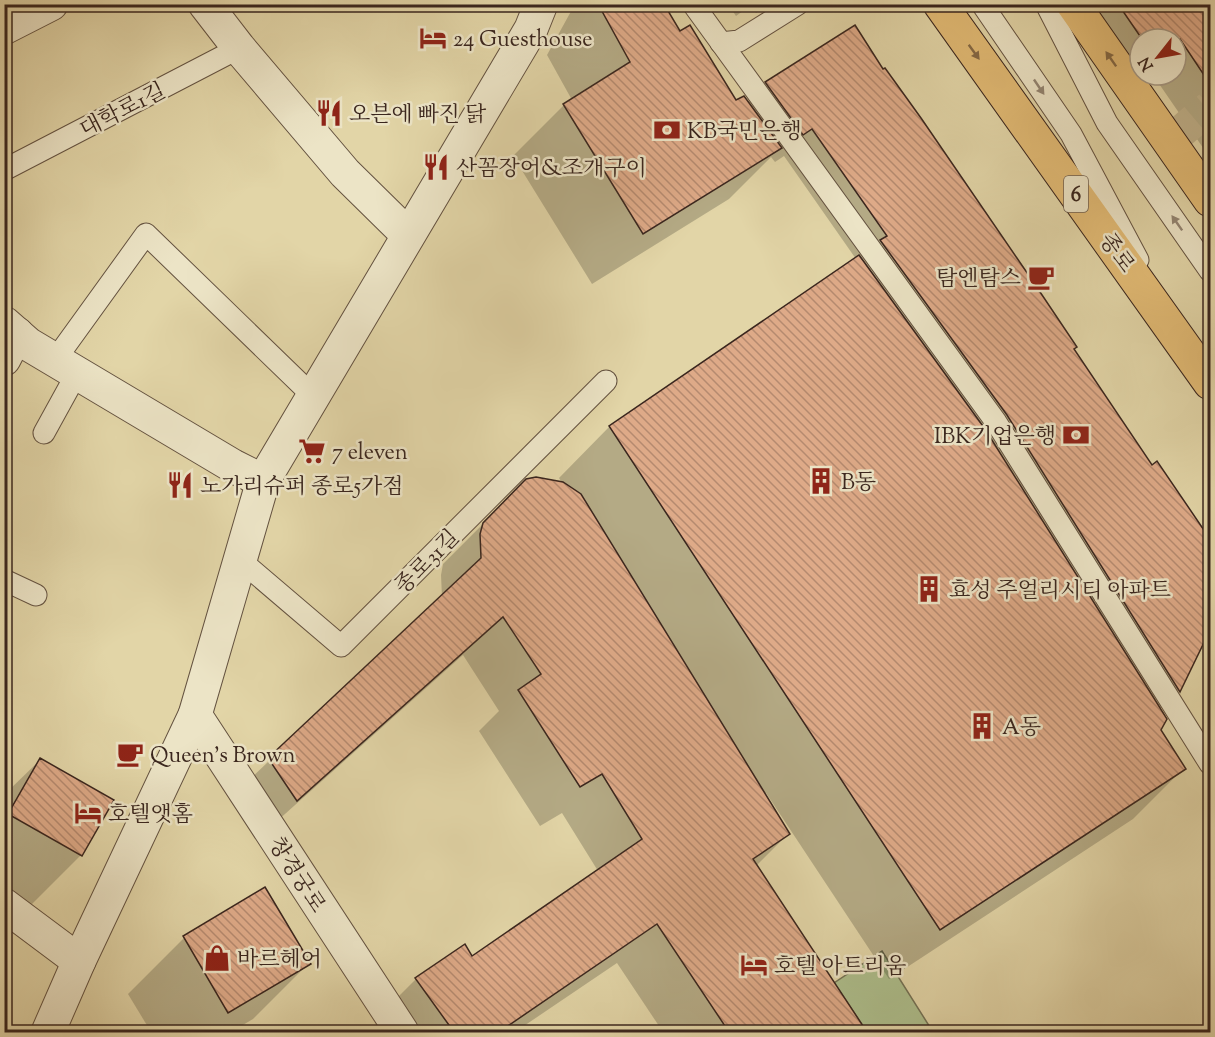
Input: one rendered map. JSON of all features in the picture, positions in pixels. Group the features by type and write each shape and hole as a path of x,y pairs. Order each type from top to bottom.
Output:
{"main road":[{"name":"종로","path":"940,4 1210,383"},
{"path":"1072,4 1210,200"}],"street":[{"path":"4,28 51,4"},
{"path":"205,4 239,48 345,173 408,235"},
{"path":"48,1032 195,715 238,559 250,528 263,481 531,29 541,4"},
{"path":"9,339 28,344 233,466 263,481"},
{"name":"창경궁로","path":"195,715 402,1032"},
{"path":"4,905 79,961"}],"lane":[{"path":"693,4 996,422 1210,764"},
{"path":"721,43 738,41 798,4"},
{"path":"982,4 1071,134 1181,340"},
{"path":"1046,4 1107,123 1210,271"},
{"name":"대학로1길","path":"4,170 239,48"},
{"path":"44,433 66,366 146,234 313,396"},
{"name":"종로31길","path":"238,559 340,646 606,381"},
{"path":"4,580 36,595"}],"green space":[{"path":"882,951 933,1032 867,1032 834,983"}],"building":[{"name":"KB국민은행","path":"598,4 664,4 680,31 690,25 736,100 744,96 782,148 643,234 563,104 630,62"},
{"path":"1118,4 1210,4 1210,84 1188,51 1188,27 1134,27"},
{"path":"855,25 883,69 885,68 921,118 1032,280 1077,347 1074,349 1152,465 1157,461 1210,539 1210,630 1180,692 1007,415 880,240 887,236 812,129 803,135 765,82"},
{"path":"859,255 985,429 1167,719 1161,730 1186,769 940,930 609,426"},
{"path":"536,477 563,482 581,494 790,834 753,859 867,1032 729,1032 657,924 499,1032 454,1032 415,978 465,944 472,956 642,839 602,774 580,787 518,690 541,674 503,617 297,801 268,758 481,558 480,534 483,523 526,479"},
{"path":"40,758 114,800 82,856 8,814"},
{"path":"265,887 311,964 228,1013 183,936"}],"tunnel":[{"path":"1170,141 1210,107"}],"place":[{"name":"24 Guesthouse","path":"433,38"},
{"name":"오븐에 빠진 닭","path":"329,113"},
{"name":"KB국민은행","path":"667,130"},
{"name":"산꼼장어&조개구이","path":"436,167"},
{"name":"탐엔탐스","path":"1041,277"},
{"name":"IBK기업은행","path":"1076,435"},
{"name":"7 eleven","path":"312,451"},
{"name":"B동","path":"821,481"},
{"name":"노가리슈퍼 종로5가점","path":"180,485"},
{"name":"효성 주얼리시티 아파트","path":"929,589"},
{"name":"A동","path":"982,726"},
{"name":"Queen's Brown","path":"130,754"},
{"name":"호텔앳홈","path":"88,813"},
{"name":"바르헤어","path":"217,958"},
{"name":"호텔 아트리움","path":"754,965"}]}
